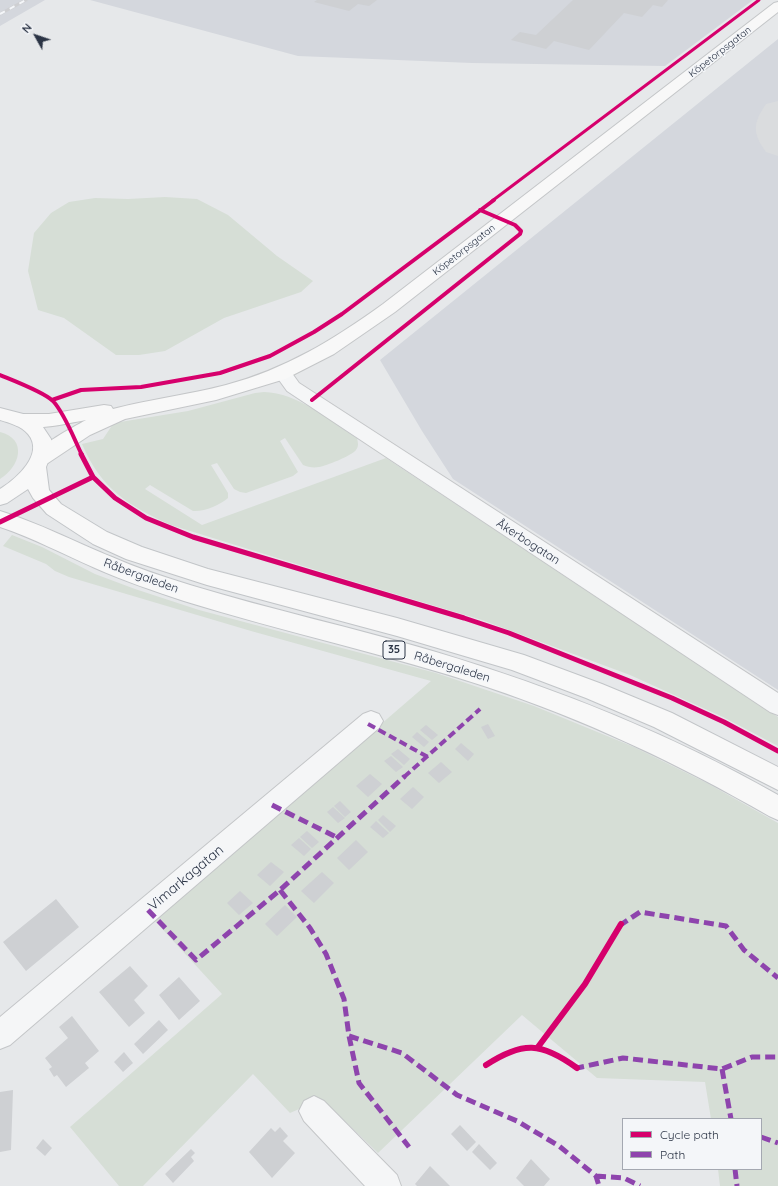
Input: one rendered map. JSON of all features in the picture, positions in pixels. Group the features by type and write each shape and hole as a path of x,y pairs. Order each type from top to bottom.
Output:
{"main road":[{"name":"Köpetorpsgatan","path":"0,498 21,485 39,463 78,432 94,424 133,410 218,394 263,381 324,353 362,327 778,6"},
{"name":"Köpetorpsgatan","path":"8,415 49,420 116,409 133,410"},
{"name":"35","path":"8,415 32,427 39,436 42,447 39,463"},
{"name":"Råbergaleden","path":"39,463 38,487 40,492 54,509 100,538 134,553 206,578 397,627 516,662 594,691 663,720 778,779"},
{"name":"Råbergaleden","path":"0,519 36,532 104,563 157,584 443,663 506,683 582,711 650,741 710,771 778,808"}],"street":[{"name":"Åkerbogatan","path":"283,373 288,382 306,395 778,706"},
{"name":"Vimarkagatan","path":"0,1035 371,721"},
{"path":"314,1111 386,1186"}],"shaded area":[{"path":"0,0 45,0 0,26"},
{"path":"90,0 753,0 665,66 472,63 298,56"},
{"path":"778,39 778,690 453,479 422,431 380,360"},
{"path":"165,197 197,199 228,215 277,256 313,281 301,292 224,318 165,351 139,355 116,355 64,318 38,310 28,271 34,233 51,213 69,202 95,198 128,199"},
{"path":"264,392 289,397 313,409 357,438 357,449 349,455 332,463 319,467 311,467 303,465 285,438 280,441 298,472 293,476 246,493 234,489 217,463 211,465 228,493 228,498 225,501 207,509 197,511 193,511 150,485 145,489 202,525 386,458 778,717 778,746 723,717 630,675 482,620 171,525 129,503 107,484 98,473 82,444 103,439 113,424 120,422 188,411 255,393"},
{"path":"0,432 9,436 15,441 18,447 18,454 12,468 0,479"},
{"path":"12,535 42,547 95,574 199,610 436,673 534,706 634,747 707,783 778,823 778,1186 720,1186 718,1170 762,1170 762,1118 711,1118 705,1082 597,1078 522,1015 378,1153 322,1099 290,1113 253,1074 143,1186 119,1186 70,1127 222,994 154,920 431,681 251,631 69,577 55,571 46,564 3,546"}],"building":[{"path":"317,0 377,0 369,6 358,4 349,11 314,2"},
{"path":"573,0 668,0 662,7 653,5 642,17 624,13 589,50 554,41 546,49 511,40 520,32 536,35"},
{"path":"488,724 495,736 488,739 481,727"},
{"path":"426,725 438,735 432,740 420,730"},
{"path":"417,732 429,742 424,747 412,737"},
{"path":"461,743 474,754 468,761 455,749"},
{"path":"398,749 410,759 404,765 391,754"},
{"path":"391,756 403,767 396,772 384,761"},
{"path":"441,762 452,772 439,783 428,773"},
{"path":"370,774 382,784 368,797 356,786"},
{"path":"413,787 424,797 412,809 400,799"},
{"path":"340,801 351,812 345,817 334,806"},
{"path":"333,807 345,818 338,823 327,812"},
{"path":"383,815 396,826 390,832 378,820"},
{"path":"376,821 389,833 383,838 370,827"},
{"path":"307,831 319,842 312,848 300,837"},
{"path":"299,838 311,849 304,856 291,845"},
{"path":"356,840 368,852 349,870 337,858"},
{"path":"271,862 284,872 270,886 257,875"},
{"path":"322,872 334,883 314,903 301,891"},
{"path":"240,891 253,903 239,915 227,903"},
{"path":"56,899 79,927 26,971 3,942"},
{"path":"285,905 297,917 277,936 265,924"},
{"path":"130,966 148,986 134,1000 145,1013 129,1027 99,992"},
{"path":"179,977 200,1001 179,1020 159,995"},
{"path":"72,1016 99,1051 85,1063 89,1068 66,1087 57,1075 54,1077 49,1069 52,1067 45,1058 68,1038 59,1027"},
{"path":"159,1020 168,1030 143,1054 134,1044"},
{"path":"124,1052 133,1063 123,1072 114,1062"},
{"path":"13,1090 11,1150 0,1152 0,1092"},
{"path":"460,1125 476,1142 467,1151 451,1134"},
{"path":"280,1127 288,1136 283,1141 295,1153 272,1178 249,1152 271,1128 275,1132"},
{"path":"43,1139 52,1148 45,1156 36,1148"},
{"path":"479,1144 497,1163 490,1170 472,1152"},
{"path":"191,1149 195,1153 191,1157 194,1161 173,1183 165,1174"},
{"path":"531,1159 550,1179 544,1186 524,1186 516,1178"},
{"path":"430,1166 450,1186 417,1186 415,1184"}],"taxiway":[{"path":"778,111 775,115 772,128 778,145"}],"railway":[{"path":"0,14 26,0"}],"marked path":[{"path":"148,910 196,960 280,890 480,709"},
{"path":"368,724 428,757"},
{"path":"272,805 338,838"},
{"path":"280,890 310,928 326,954 344,999 349,1036 359,1083 409,1147"},
{"path":"619,926 640,912 726,926 744,950 778,978"},
{"path":"349,1036 402,1053 457,1095 517,1121 559,1146 596,1176 599,1186"},
{"path":"575,1066 577,1068 623,1058 722,1069 752,1057 778,1057"},
{"path":"722,1069 731,1118"},
{"path":"762,1137 778,1143"},
{"path":"735,1170 737,1186"},
{"path":"596,1176 624,1178 640,1186"}],"cycle path":[{"path":"52,400 81,390 141,387 220,373 270,356 314,332 342,314 759,0"},
{"path":"312,400 520,234 521,231 515,225 480,210"},
{"path":"0,375 28,387 52,400 60,412 93,477 115,498 146,518 193,537 464,618 509,633 672,698 724,722 778,751"},
{"path":"0,522 93,477"},
{"path":"538,1047 585,984 621,924"},
{"path":"486,1065 508,1052 529,1047 554,1053 577,1068"}]}
